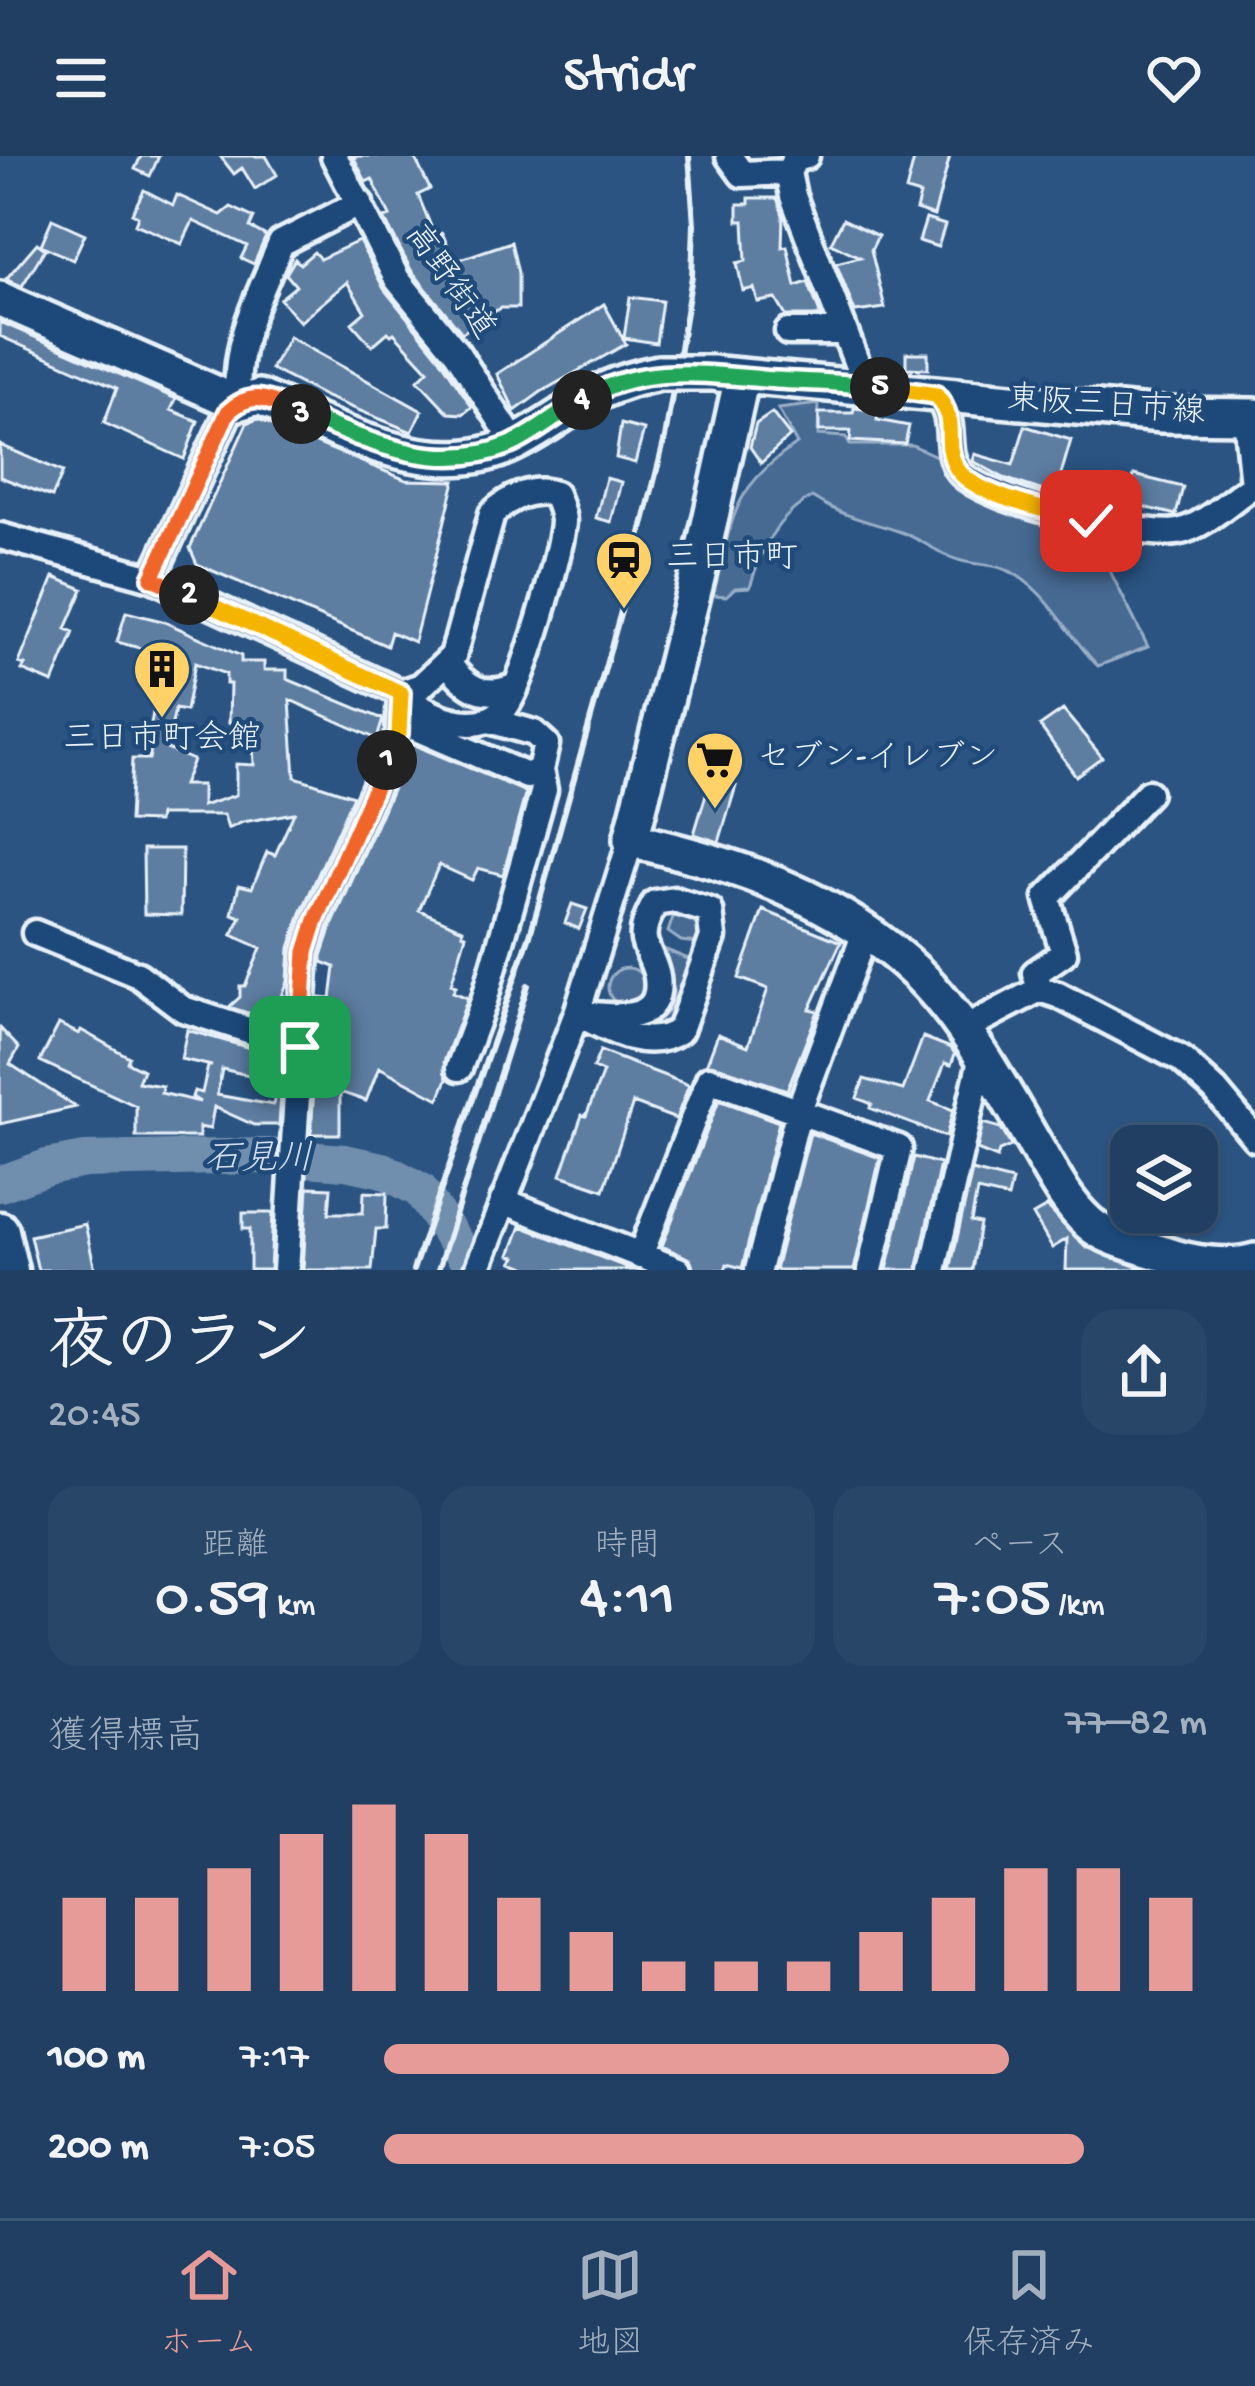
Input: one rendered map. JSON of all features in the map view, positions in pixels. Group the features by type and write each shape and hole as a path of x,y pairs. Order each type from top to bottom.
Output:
{"main road":[{"path":"0,299 238,403 259,397 403,454 463,456 515,443"},
{"name":"東阪三日市線","path":"515,443 599,389 658,373 865,385 1162,415 1251,417"},
{"path":"728,375 699,570 631,840 735,868 810,897 866,930 920,976 962,1030 1064,1193 1103,1233 1173,1257 1210,1263 1255,1261"}],"street":[{"name":"高野街道","path":"334,156 397,279 457,352 515,443"},
{"path":"729,156 742,174 797,164 799,213 865,385"},
{"path":"152,578 228,412 238,403 236,368 242,340 281,243 360,202"},
{"path":"788,332 842,332"},
{"path":"936,395 949,410 955,466 971,484 1043,509 1130,528 1179,532 1254,484 1251,417"},
{"path":"401,693 421,686 453,656 492,514 506,500 545,490 555,494 563,519 548,583 516,686 506,708 489,720"},
{"path":"0,536 152,578 401,693 414,705 442,717 465,723 489,720 533,734 546,744 540,770 544,790 484,1001 459,1069"},
{"path":"448,663 477,690 497,694 516,686"},
{"path":"401,693 416,728 527,776 540,770"},
{"path":"286,1270 306,952 399,734 401,693"},
{"path":"1040,989 1034,974 1064,953 1047,898 1148,793"},
{"path":"477,1270 577,1012 631,840"},
{"path":"674,900 710,911 713,937 680,1030 667,1040 606,1029 577,1012 626,1018 646,1011 657,997 658,981 644,939 645,923 655,903 674,900"},
{"path":"758,1270 800,1110 866,930"},
{"path":"35,933 138,976 183,1009 300,1047"},
{"path":"962,1030 1040,989 1058,995 1181,1059 1255,1138"},
{"path":"934,1270 981,1060"},
{"path":"640,1256 709,1079 899,1148 870,1270"},
{"path":"503,1201 678,1270"}],"shaded area":[{"path":"819,404 818,435 846,437 850,445 912,445 1087,525 1148,647 1098,666 1041,596 1018,576 999,567 957,560 907,534 812,497 772,535 750,587 735,588 726,596 713,595 730,527 746,492 797,444 778,409"},
{"path":"684,915 699,927 697,943 681,941 668,932 673,917"},
{"path":"666,950 696,962 670,1024 654,1030 636,1027 663,1016 670,1007 673,987"},
{"path":"627,968 641,973 646,987 641,1001 627,1006 613,1001 608,987 613,973"}],"building":[{"path":"141,156 159,156 150,176 135,169"},
{"path":"220,156 266,156 277,175 255,189 242,168 234,174"},
{"path":"353,156 414,156 430,189 418,195 435,236 442,233 455,261 511,242 518,273 518,308 500,308 462,333 411,270 384,218 390,216 372,179 366,182"},
{"path":"915,156 950,156 934,216 916,210 920,195 906,191"},
{"path":"144,190 173,205 177,195 221,215 231,207 254,218 250,227 266,236 254,264 241,258 247,246 193,221 182,244 135,224 138,216 132,213"},
{"path":"749,198 777,198 783,215 782,247 787,246 796,286 808,282 821,316 786,316 776,299 758,302 754,288 743,291 737,263 746,261 744,221 738,221 738,204 749,204"},
{"path":"52,219 85,234 73,260 41,245"},
{"path":"843,219 878,236 871,250 885,308 855,312 836,263 860,257 831,243"},
{"path":"926,219 945,225 938,247 919,241"},
{"path":"359,241 384,289 472,407 463,414 449,413 418,380 428,370 394,333 388,332 372,346 352,323 365,312 347,282 300,322 280,299 296,286 286,274 295,259 300,264 314,252 320,259"},
{"path":"37,243 45,249 22,286 6,279"},
{"path":"630,297 662,301 656,343 624,338"},
{"path":"604,304 626,344 515,411 497,374"},
{"path":"0,322 176,399 171,410 198,421 184,459 104,423 117,388 0,336"},
{"path":"289,337 422,411 412,432 271,369"},
{"path":"906,353 928,353 928,369 906,368"},
{"path":"854,408 878,411 877,420 909,426 905,444 850,441 851,431 819,431 819,413 853,413"},
{"path":"772,413 790,436 761,463 750,447 756,424"},
{"path":"258,419 406,480 455,481 414,642 391,632 387,646 197,564 190,548 247,423"},
{"path":"621,424 644,430 635,463 616,458"},
{"path":"1025,426 1071,440 1055,495 1004,478 973,461 975,454 1013,465"},
{"path":"0,445 63,472 52,497 0,477"},
{"path":"1134,475 1183,487 1176,515 1127,503"},
{"path":"606,478 621,482 611,522 596,518"},
{"path":"54,577 83,589 66,629 74,632 53,683 22,670 25,665 19,663"},
{"path":"126,612 162,621 241,656 241,662 264,662 264,670 287,670 287,679 383,719 377,739 290,700 295,777 353,796 290,948 282,996 287,996 285,1025 229,1007 240,997 240,986 245,986 261,948 232,935 241,917 232,914 239,885 252,888 267,852 275,855 294,813 228,829 224,815 159,815 158,822 129,821 132,759 149,759 162,664 144,659 147,650 117,642","holes":["195,663 226,674 229,723 252,723 254,765 236,764 236,795 202,806 202,785 183,785 193,760 167,749 175,709 186,711"]},
{"path":"1063,710 1102,757 1076,776 1040,726"},
{"path":"412,744 526,792 503,875 478,868 472,880 439,865 419,910 463,929 466,935 451,984 456,986 453,992 468,998 444,1062 447,1079 439,1099 379,1067 366,1101 340,1092 340,1134 311,1134 320,998 331,999 335,967 322,962 322,956"},
{"name":"セブン-イレブン","path":"711,778 736,786 719,842 694,834"},
{"path":"143,849 182,849 181,915 144,914"},
{"path":"572,904 587,909 579,929 565,923"},
{"path":"763,910 841,942 810,1009 818,1011 787,1090 707,1063 718,1034 748,1046 768,989 739,978"},
{"path":"59,1024 79,1034 81,1030 129,1057 127,1062 143,1070 138,1082 200,1102 192,1097 194,1091 202,1093 208,1066 212,1066 181,1059 187,1030 257,1050 257,1060 283,1063 279,1125 254,1125 214,1107 210,1129 199,1127 199,1137 136,1137 136,1106 40,1061","holes":["222,1069 278,1082 273,1105 217,1095"]},
{"path":"0,1028 19,1048 10,1064 76,1107 0,1124"},
{"path":"923,1037 955,1054 951,1065 945,1063 930,1101 953,1110 946,1137 870,1108 872,1104 857,1098 864,1079 903,1090"},
{"path":"600,1051 689,1085 676,1119 633,1103 604,1190 561,1175 603,1072 593,1068"},
{"path":"719,1100 779,1122 742,1268 727,1264 725,1270 694,1270 690,1259 662,1246"},
{"path":"983,1123 1001,1128 1011,1146 999,1151 997,1158 977,1150"},
{"path":"810,1133 880,1158 854,1270 775,1270"},
{"path":"914,1157 940,1164 917,1270 887,1270"},
{"path":"972,1171 1012,1181 1008,1198 977,1191 971,1222 980,1224 972,1270 950,1270"},
{"path":"308,1187 331,1188 329,1213 363,1213 364,1192 387,1193 386,1229 376,1229 372,1270 303,1270"},
{"path":"1047,1207 1086,1247 1145,1270 1066,1270 1067,1239 1052,1248 1033,1215"},
{"path":"243,1213 273,1213 270,1270 250,1270 250,1229 243,1229"},
{"path":"85,1224 95,1270 38,1270 30,1236"},
{"path":"521,1226 632,1270 533,1270 513,1262 516,1257 510,1255"}],"waterway":[{"name":"石見川","path":"0,1184 85,1160 267,1156 345,1162 383,1170 420,1190 474,1270"}],"railway":[{"path":"413,1270 530,935 665,438 692,276 689,156"},
{"path":"438,1270 528,985"}],"place":[{"name":"三日市町","path":"624,611"},
{"name":"三日市町会館","path":"162,720"},
{"name":"セブン-イレブン","path":"715,811"}],"route":[{"path":"300,1047 306,952 399,734 401,693 152,578 228,412 238,403 259,397 403,454 463,456 515,443 599,389 658,373 865,385 936,395 949,410 955,466 971,484 1091,521"}]}
